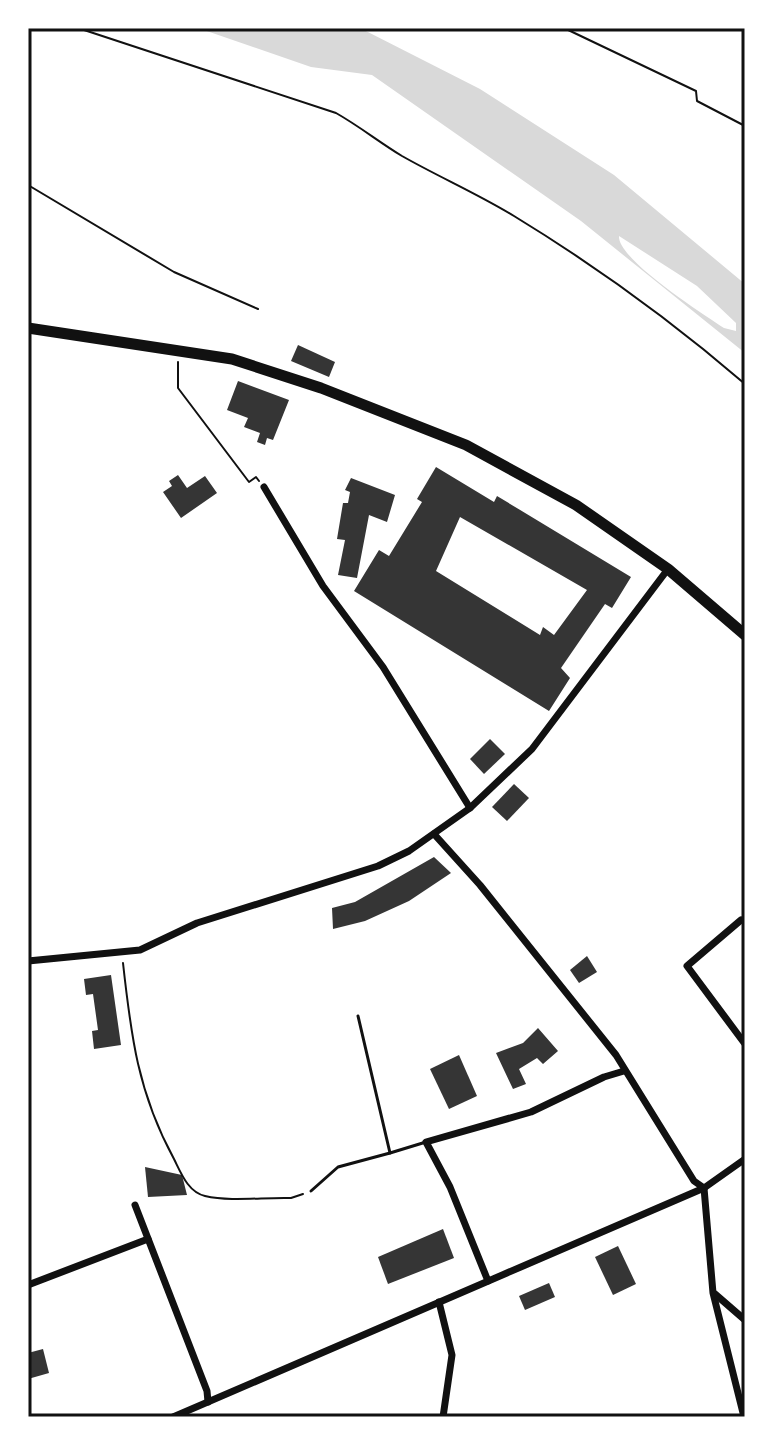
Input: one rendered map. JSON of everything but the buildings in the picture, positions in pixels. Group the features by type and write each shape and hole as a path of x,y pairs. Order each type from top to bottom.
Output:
{"main road":[{"path":"28,328 232,359 321,388 466,445 576,505 668,569 745,635"}],"street":[{"path":"264,487 315,574 383,667 470,808"},
{"path":"28,961 140,950 197,923 378,866 434,834 470,808 542,738 668,569"},
{"path":"434,834 565,988 624,1071 694,1181 704,1188"},
{"path":"741,920 687,966 745,1044"},
{"path":"488,1281 450,1187 426,1142 531,1112 604,1077 624,1071"},
{"path":"173,1417 704,1188 745,1159"},
{"path":"704,1188 713,1293 744,1417"},
{"path":"135,1205 208,1402"},
{"path":"28,1285 148,1239"},
{"path":"713,1293 745,1320"},
{"path":"439,1302 452,1355 443,1417"}],"lane":[{"path":"358,1016 390,1153"},
{"path":"311,1191 338,1167 426,1142"}],"path":[{"path":"78,28 336,113 400,154 513,215 591,265 683,331 745,384"},
{"path":"564,28 673,78 696,91 697,101 745,126"},
{"path":"28,185 174,272 258,309"},
{"path":"178,349 178,388 249,482 256,477 264,487"},
{"path":"122,954 131,1040 141,1088 160,1133 189,1186 203,1195 291,1198 311,1191"}],"shaded area":[{"path":"198,28 360,28 480,89 614,175 745,284 745,353 581,221 372,75 311,67","holes":["619,236 697,286 736,323 736,331 724,328 646,272 622,246"]}]}
